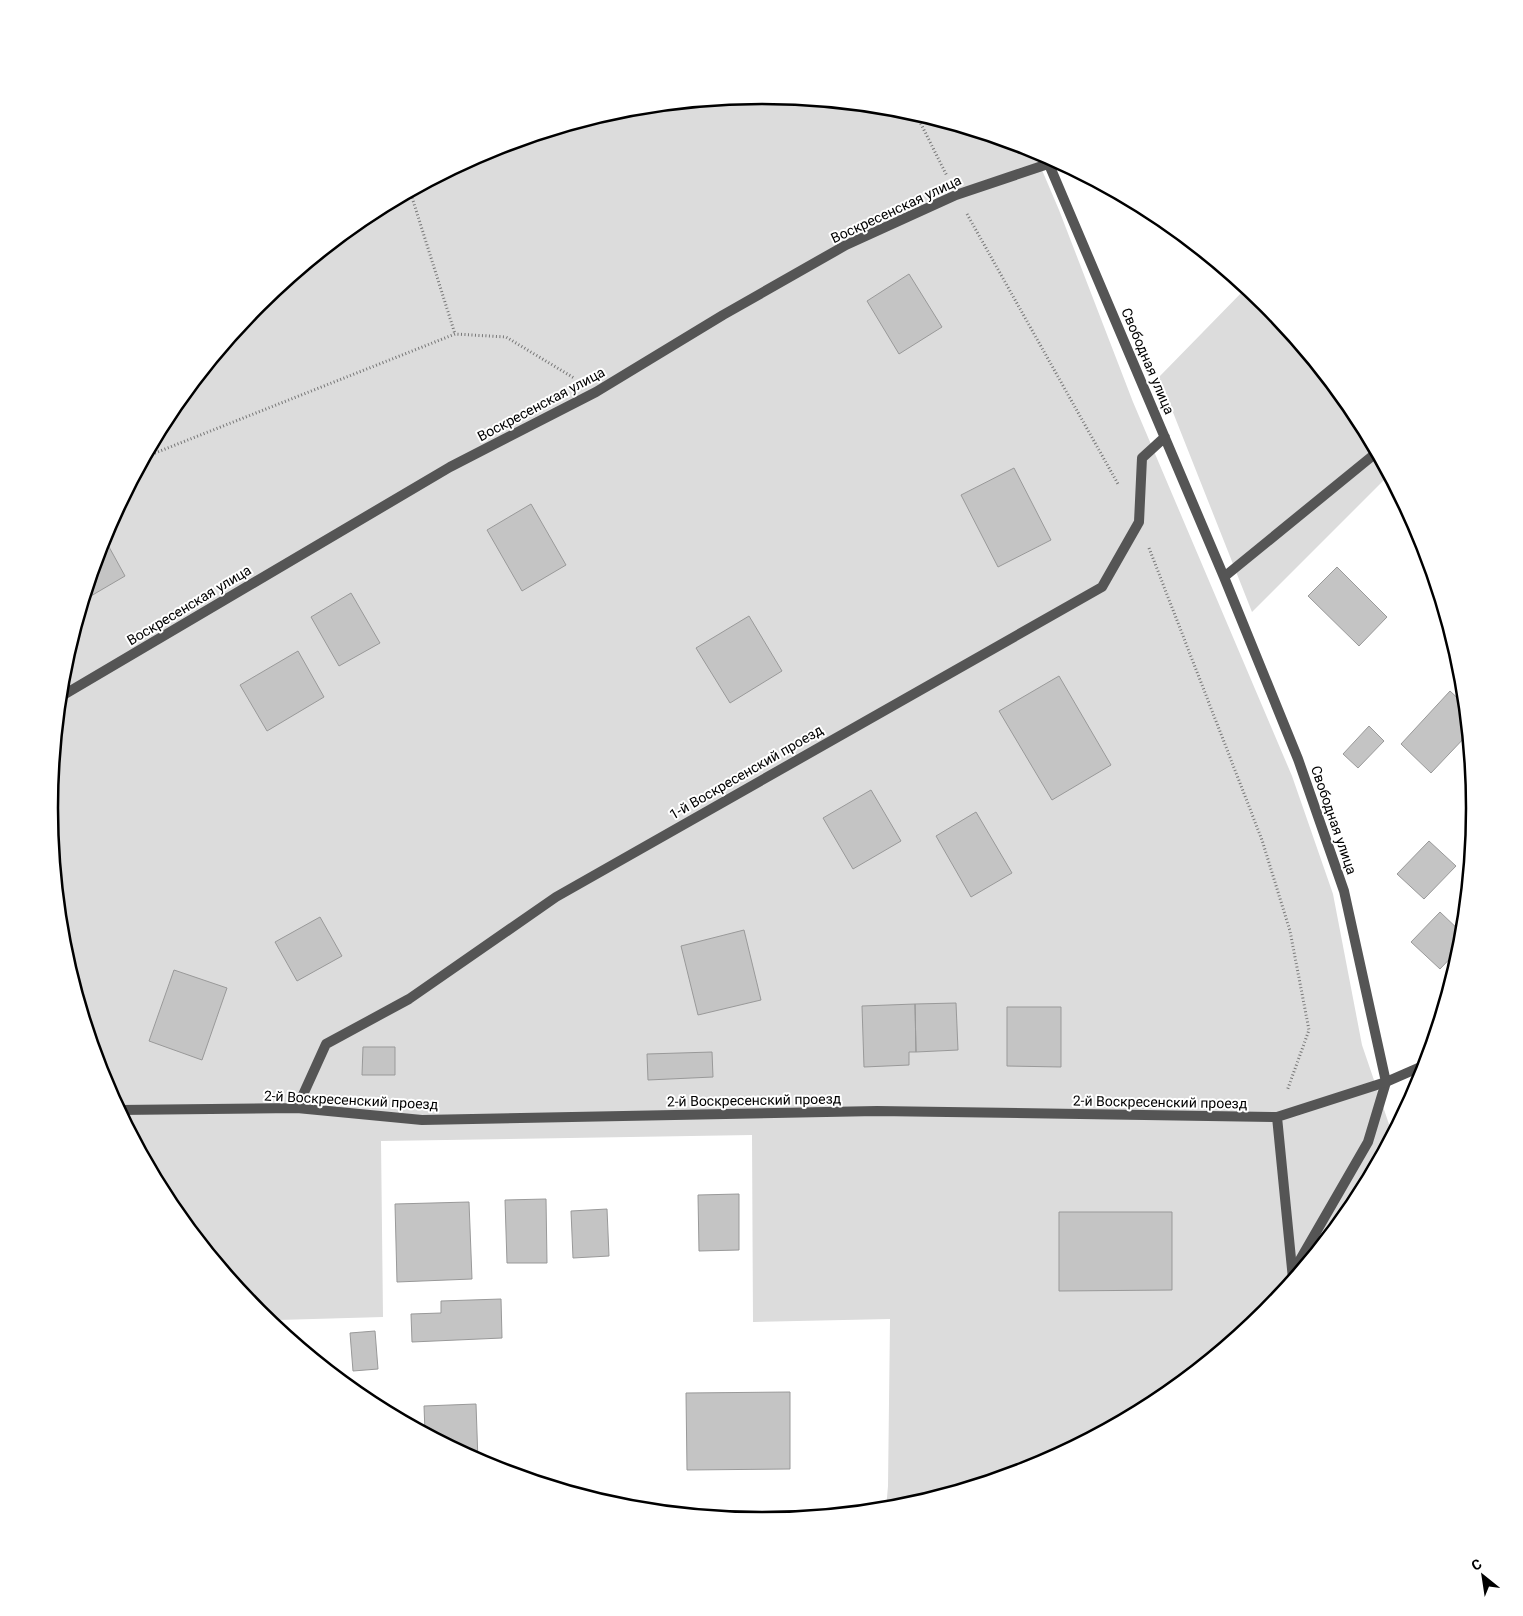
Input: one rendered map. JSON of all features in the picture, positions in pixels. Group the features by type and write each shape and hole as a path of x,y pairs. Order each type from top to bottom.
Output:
{"street":[{"name":"Воскресенская улица","path":"68,692 450,467 596,392 723,315 846,245 956,194 1041,162"},
{"name":"Свободная улица","path":"1050,166 1224,577 1298,759 1344,891 1386,1082"},
{"name":"1-й Воскресенский проезд","path":"297,1108 326,1044 409,999 556,897 1102,587 1139,522 1142,458 1165,437"},
{"path":"1224,577 1371,457"},
{"name":"2-й Воскресенский проезд","path":"126,1110 297,1108 422,1120 877,1111 1277,1117 1386,1082 1415,1069"},
{"path":"1304,1256 1368,1142 1386,1082"},
{"path":"1277,1117 1292,1270"}],"path":[{"path":"920,123 956,194 1120,487"},
{"path":"412,197 455,334"},
{"path":"153,454 455,334 506,337 596,392"},
{"path":"1139,522 1262,840 1290,931 1309,1030 1277,1117"}],"shaded area":[{"path":"762,104 853,110 899,118 944,128 988,141 1038,161 1133,402 1292,776 1333,894 1362,1045 1389,1126 1371,1160 1347,1199 1320,1237 1291,1272 1226,1337 1190,1367 1153,1393 1114,1418 1031,1458 988,1475 944,1488 887,1500 890,1319 753,1322 752,1135 381,1141 383,1317 279,1320 232,1272 203,1237 176,1199 130,1119 111,1077 81,990 71,945 59,854 59,762 64,716 81,626 95,582 111,539 130,497 152,456 176,417 203,379 232,344 264,310 333,249 410,198 450,177 535,141 579,128 670,110"},
{"path":"1241,293 1291,344 1320,379 1347,417 1384,480 1252,612 1159,377"}],"building":[{"path":"909,274 942,327 899,354 867,301"},
{"path":"1014,468 1051,540 998,567 961,495"},
{"path":"531,504 566,565 522,591 487,530"},
{"path":"108,546 125,576 90,596"},
{"path":"1337,567 1387,617 1359,646 1308,596"},
{"path":"351,593 380,643 339,666 311,617"},
{"path":"749,616 782,671 730,703 696,648"},
{"path":"298,651 324,697 267,731 240,685"},
{"path":"1059,676 1111,765 1052,800 999,711"},
{"path":"1450,691 1456,697 1462,741 1431,773 1401,744"},
{"path":"1369,726 1384,741 1358,768 1343,754"},
{"path":"871,790 901,841 853,869 823,818"},
{"path":"976,812 1012,873 971,897 936,836"},
{"path":"1429,841 1456,866 1424,899 1397,874"},
{"path":"1440,912 1455,926 1449,960 1440,969 1411,942"},
{"path":"320,917 342,956 297,981 275,942"},
{"path":"744,930 761,1000 698,1015 681,946"},
{"path":"174,970 227,988 202,1060 149,1041"},
{"path":"956,1003 958,1050 916,1052 915,1004"},
{"path":"915,1004 916,1052 909,1052 909,1065 864,1067 862,1006"},
{"path":"1007,1007 1061,1007 1061,1067 1007,1066"},
{"path":"363,1047 395,1047 395,1075 362,1075"},
{"path":"712,1052 713,1077 648,1080 647,1054"},
{"path":"739,1194 739,1250 699,1251 698,1195"},
{"path":"546,1199 547,1263 507,1263 505,1200"},
{"path":"469,1202 472,1279 397,1282 395,1204"},
{"path":"607,1209 609,1256 573,1258 571,1211"},
{"path":"1059,1212 1172,1212 1172,1290 1059,1291"},
{"path":"501,1299 502,1338 412,1342 411,1314 441,1313 441,1301"},
{"path":"375,1331 378,1369 353,1371 350,1333"},
{"path":"790,1392 790,1469 687,1470 686,1393"},
{"path":"476,1404 478,1452 425,1426 424,1406"}]}
